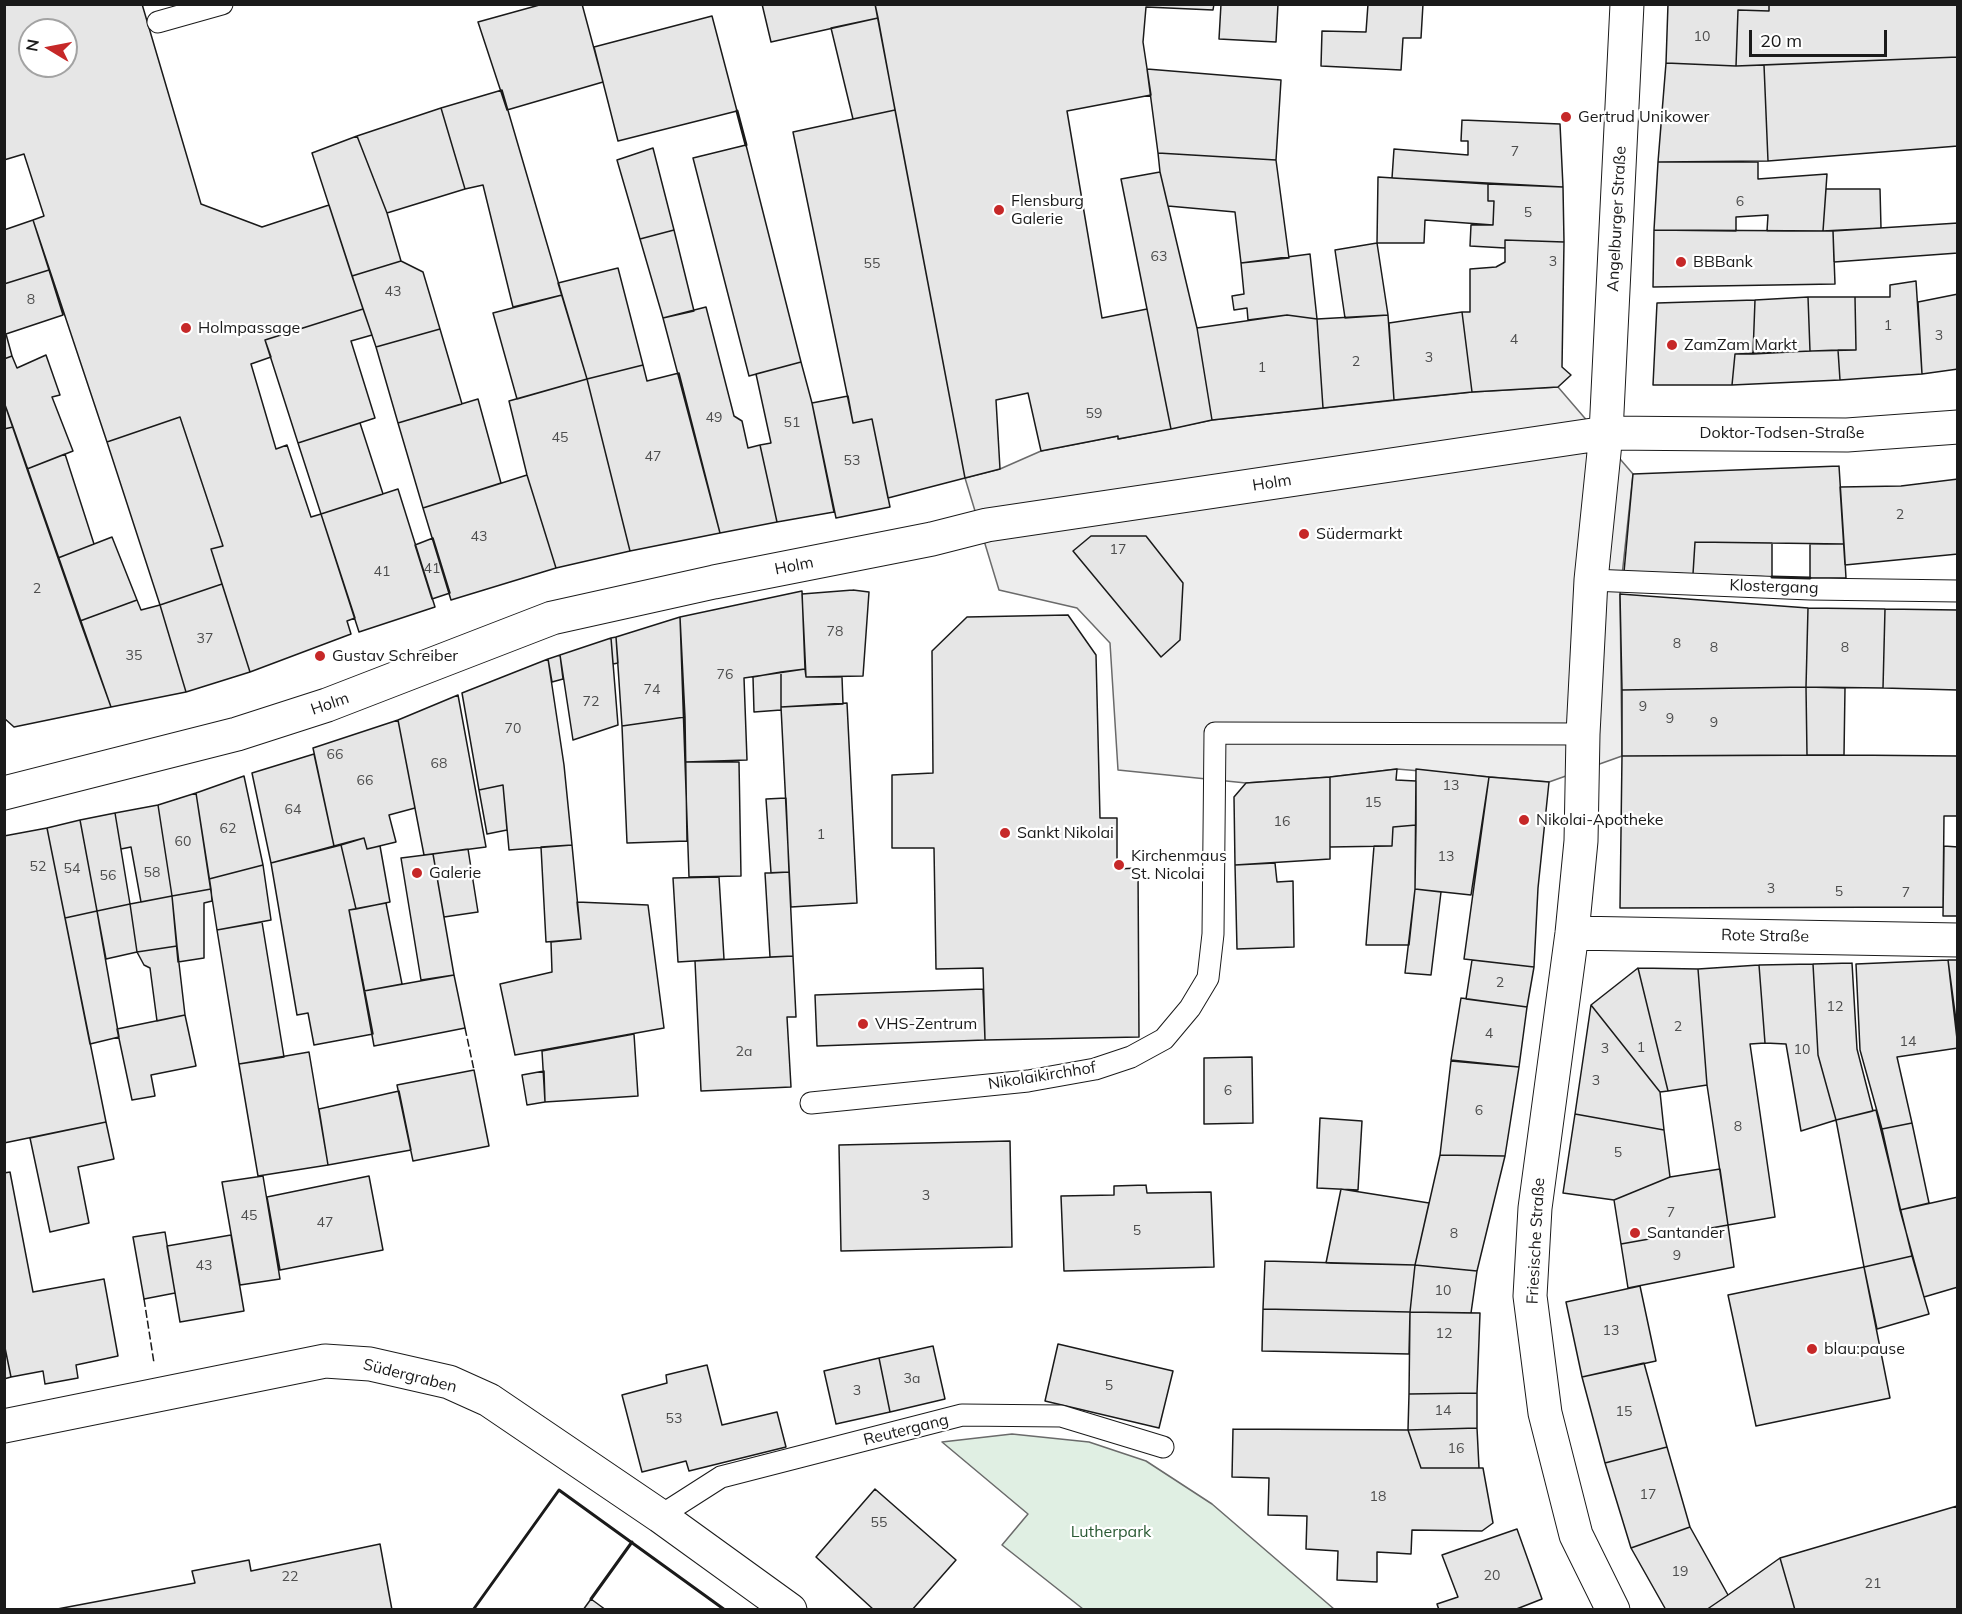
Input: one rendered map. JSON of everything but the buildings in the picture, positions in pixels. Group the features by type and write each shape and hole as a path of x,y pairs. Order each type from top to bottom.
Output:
{"street":[{"name":"Angelburger Straße","path":"1606,433 1627,4"},
{"name":"Doktor-Todsen-Straße","path":"1606,433 1847,435 1958,427"},
{"path":"1572,933 1581,840 1582,734 1591,579 1606,433"},
{"name":"Holm","path":"4,793 237,734 316,709 552,618 714,582 932,539 987,525 1606,433"},
{"name":"Rote Straße","path":"1572,933 1944,939"},
{"name":"Friesische Straße","path":"1572,933 1535,1208 1530,1296 1545,1413 1576,1535 1613,1610"},
{"name":"Südergraben","path":"4,1426 325,1361 370,1364 449,1382 489,1400 660,1516 790,1610"}],"lane":[{"path":"158,22 222,4"},
{"name":"Klostergang","path":"1591,579 1810,589 1958,591"},
{"name":"Nikolaikirchhof","path":"811,1103 1028,1081 1095,1069 1131,1057 1164,1039 1191,1008 1208,978 1213,934 1215,734 1582,734"},
{"name":"Reutergang","path":"660,1516 721,1477 962,1416 1061,1416 1163,1447"}],"green space":[{"name":"Lutherpark","path":"1012,1434 1089,1442 1146,1461 1212,1504 1334,1609 1083,1609 1002,1545 1028,1514 942,1442"}],"shaded area":[{"name":"Südermarkt","path":"1558,387 1633,474 1620,594 1622,756 1549,782 1397,769 1246,783 1118,770 1110,643 1077,608 999,590 965,478 1000,469 1041,451 1118,436 1119,439 1212,420 1472,392"}],"fence":[{"path":"465,1028 474,1070"},
{"path":"144,1299 154,1363"}],"wall":[{"path":"737,111 746,145"},
{"path":"1772,577 1810,578"},
{"path":"473,1610 559,1490 725,1610"},
{"path":"591,1599 632,1542"}],"place":[{"name":"Gertrud Unikower","path":"1566,117"},
{"name":"Flensburg Galerie","path":"999,210"},
{"name":"BBBank","path":"1681,262"},
{"name":"Holmpassage","path":"186,328"},
{"name":"ZamZam Markt","path":"1672,345"},
{"name":"Südermarkt","path":"1304,534"},
{"name":"Gustav Schreiber","path":"320,656"},
{"name":"Nikolai-Apotheke","path":"1524,820"},
{"name":"Sankt Nikolai","path":"1005,833"},
{"name":"Kirchenmaus St. Nicolai","path":"1119,865"},
{"name":"Galerie","path":"417,873"},
{"name":"VHS-Zentrum","path":"863,1024"},
{"name":"Santander","path":"1635,1233"},
{"name":"blau:pause","path":"1812,1349"}]}
